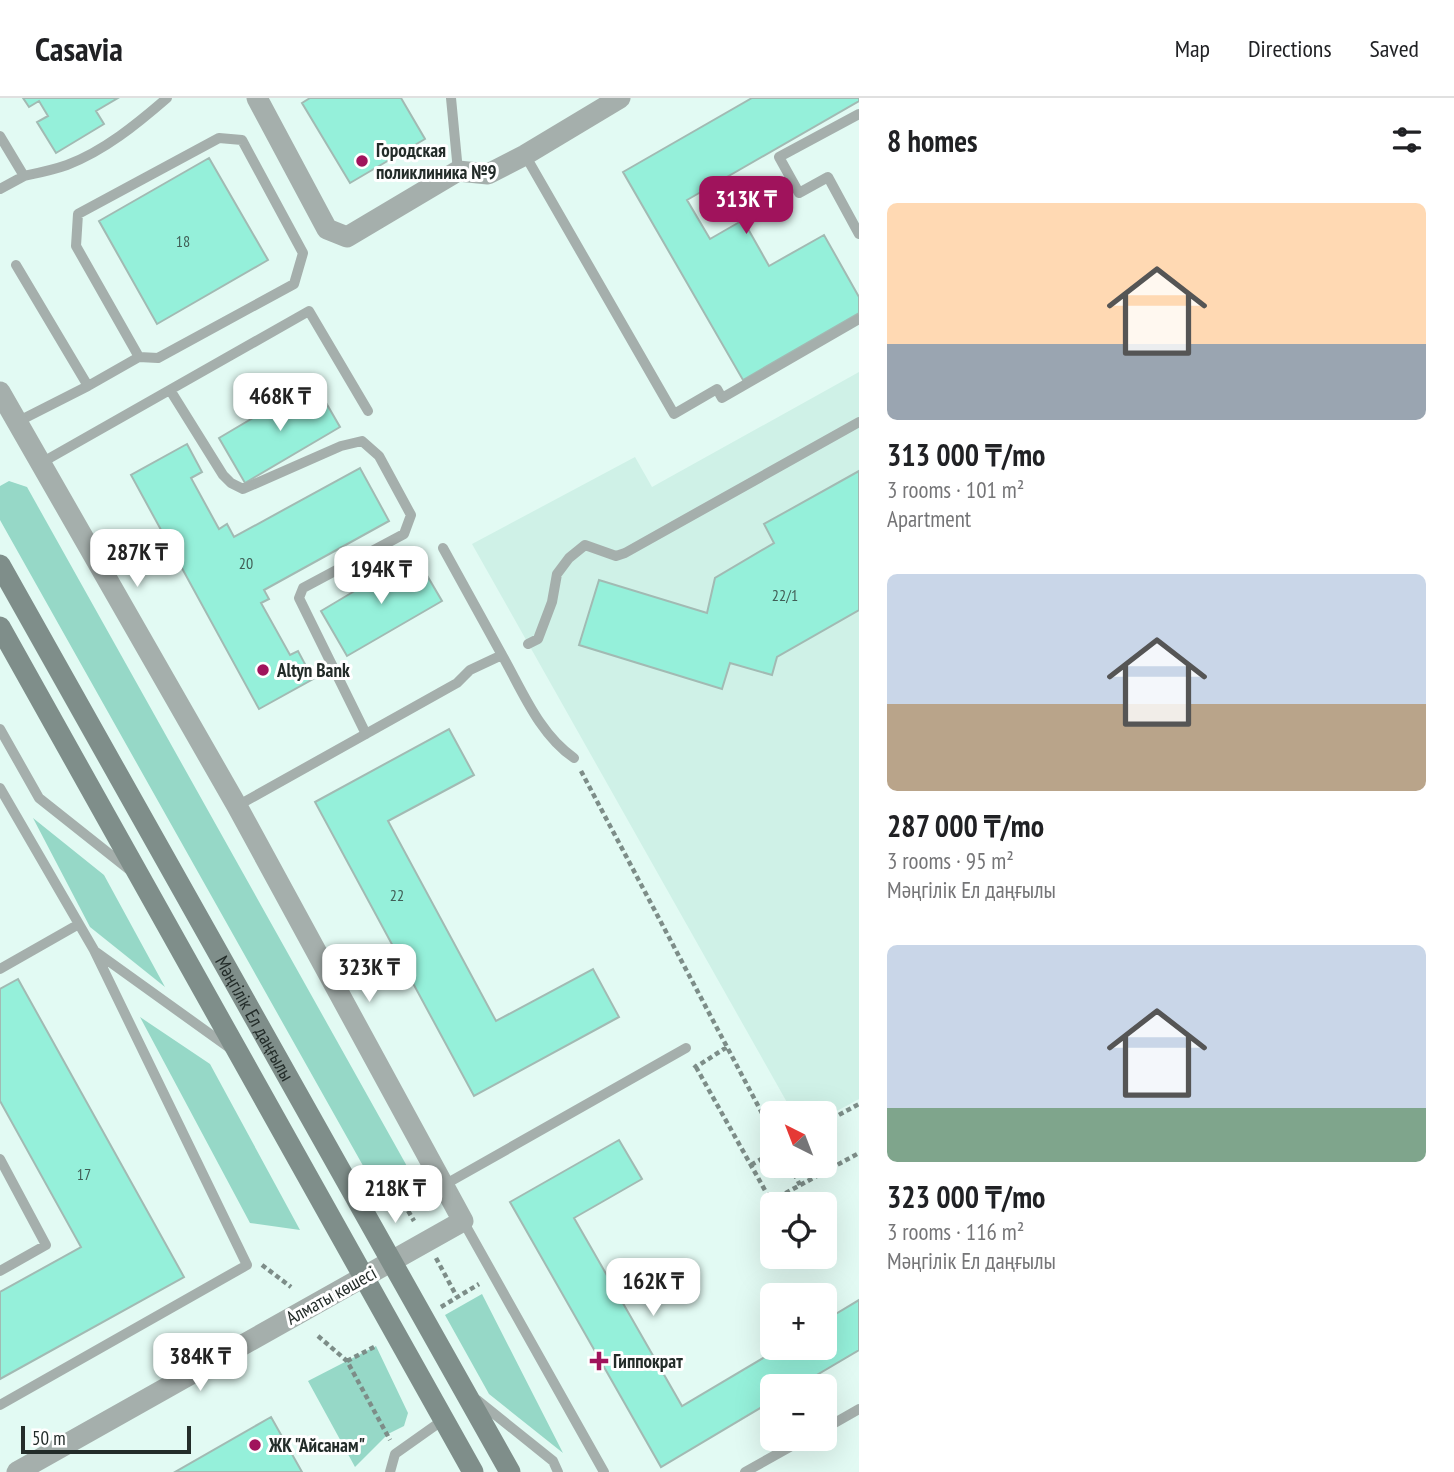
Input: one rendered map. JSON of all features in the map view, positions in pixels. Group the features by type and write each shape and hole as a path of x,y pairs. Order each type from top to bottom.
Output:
{"main road":[{"name":"Мәңгілік Ел даңғылы","path":"0,565 510,1472"},
{"name":"Мәңгілік Ел даңғылы","path":"0,627 473,1472"}],"street":[{"path":"257,98 327,229 347,237 458,171 488,174 620,98"},
{"path":"0,392 9,427 41,463 237,806 463,1221"},
{"name":"Алматы көшесі","path":"17,1472 463,1221"}],"lane":[{"path":"0,189 24,176 67,165 106,145 167,98"},
{"path":"451,98 458,171"},
{"path":"859,114 779,157 799,193 828,177 859,234"},
{"path":"0,136 24,176"},
{"path":"9,427 139,357 158,358 295,284 303,253 242,140 219,138 78,214 76,246 139,357"},
{"path":"525,155 674,414 717,389 722,398 859,319"},
{"path":"16,265 88,386"},
{"path":"41,463 309,311 368,411"},
{"path":"170,390 223,475 243,489 341,446 362,440 379,456 399,490 411,514 404,534 303,588 299,598 366,734"},
{"path":"528,644 538,639 552,602 557,575 569,558 585,545 616,556 625,553 859,422"},
{"path":"443,548 541,724 562,749 574,758"},
{"path":"237,806 457,683 470,670 502,654"},
{"path":"0,729 39,798 142,880"},
{"path":"0,788 94,950 247,1265 0,1405"},
{"path":"0,969 79,924"},
{"path":"94,950 240,1055"},
{"path":"444,1185 686,1048"},
{"path":"0,1159 46,1245 0,1271"},
{"path":"463,1221 604,1472"},
{"path":"464,1390 553,1461 558,1472"},
{"path":"837,1422 859,1409"},
{"path":"390,1472 396,1454 443,1420"},
{"path":"746,1472 783,1451"}],"path":[{"path":"574,758 760,1109"},
{"path":"696,1067 728,1047"},
{"path":"686,1048 771,1201 859,1153"},
{"path":"837,1116 859,1104"},
{"path":"751,1165 760,1160"},
{"path":"796,1178 800,1185"},
{"path":"380,1199 396,1190 414,1221"},
{"path":"432,1253 457,1297"},
{"path":"264,1265 291,1287"},
{"path":"441,1307 479,1284"},
{"path":"318,1336 347,1361 388,1434 396,1454"},
{"path":"347,1361 376,1346"}],"shaded area":[{"path":"859,372 859,1099 837,1111 837,1101 786,1101 472,544 635,457 652,487"}],"green space":[{"path":"9,481 27,487 408,1168 375,1187 0,520 0,486"},
{"path":"33,818 104,875 165,987 90,927"},
{"path":"140,1017 210,1064 300,1230 250,1223"},
{"path":"482,1294 563,1453 489,1394 445,1315"},
{"path":"376,1346 408,1413 404,1426 388,1434 355,1467 308,1381"}],"building":[{"path":"23,98 118,98 96,111 104,124 56,153 37,122 48,116 39,101 29,107"},
{"name":"Городская поликлиника №9","path":"310,98 401,98 425,139 350,183 302,103"},
{"path":"752,98 859,98 859,101 687,200 710,239 743,220 769,266 824,235 859,297 859,313 743,380 623,172"},
{"path":"209,158 268,260 157,324 99,221"},
{"path":"314,382 340,427 245,483 219,438"},
{"path":"187,444 202,472 191,478 219,529 227,524 234,537 360,468 389,521 264,590 269,599 261,603 290,655 298,651 313,679 259,709 131,475"},
{"path":"859,471 859,610 777,657 772,675 730,663 722,689 579,645 599,580 707,613 715,578 774,543 764,524"},
{"path":"415,555 442,601 347,656 321,611"},
{"path":"449,729 474,775 388,821 496,1021 593,969 619,1017 474,1096 315,802"},
{"path":"18,979 184,1277 0,1379 0,1292 81,1247 0,1101 0,989"},
{"path":"619,1140 642,1179 574,1218 682,1406 760,1360 837,1360 837,1313 859,1300 859,1350 818,1374 760,1374 760,1408 661,1467 510,1202"},
{"name":"ЖК \"Айсанам\"","path":"271,1417 302,1472 175,1472"}],"place":[{"name":"Городская поликлиника №9","path":"362,161"},
{"name":"Altyn Bank","path":"263,670"},
{"name":"Гиппократ","path":"599,1361"},
{"name":"ЖК \"Айсанам\"","path":"255,1445"}]}
